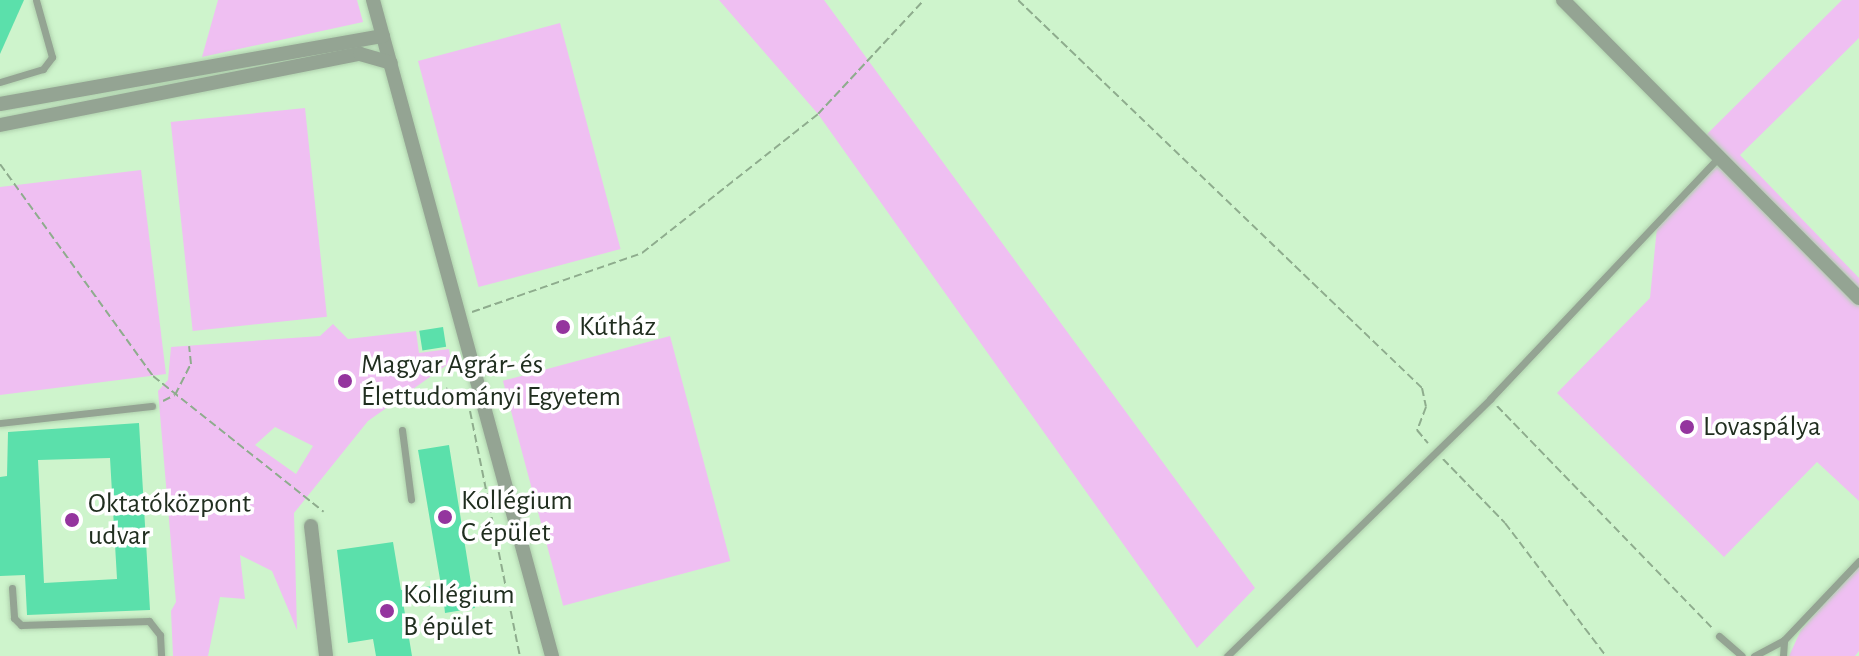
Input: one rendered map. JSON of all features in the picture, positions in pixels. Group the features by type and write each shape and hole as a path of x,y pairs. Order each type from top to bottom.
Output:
{"street":[{"path":"373,0 552,656"},
{"path":"1563,0 1859,298"},
{"path":"0,104 383,36"},
{"path":"0,125 360,54 391,63"},
{"path":"187,71 191,86"},
{"path":"311,526 326,656"}],"lane":[{"path":"0,82 43,69 52,57 36,0"},
{"path":"1227,656 1490,399 1719,157"},
{"path":"0,423 152,406"},
{"path":"402,430 411,499"},
{"path":"1754,656 1784,640 1859,561"},
{"path":"12,588 14,618 21,625 149,621 160,635 161,656"},
{"path":"1719,636 1742,656"},
{"path":"1783,656 1784,640"}],"path":[{"path":"460,316 642,253 818,114 924,0"},
{"path":"1018,0 1422,388 1426,407 1417,430 1505,523 1606,656"},
{"path":"0,164 144,363 175,395 324,512"},
{"path":"152,406 175,395 191,364 189,346"},
{"path":"446,388 468,405 520,656"},
{"path":"1490,399 1719,636"}],"shaded area":[{"path":"218,0 357,0 363,22 202,57"},
{"path":"719,0 824,0 1255,588 1197,648 818,114"},
{"path":"1842,0 1859,0 1859,38 1740,155 1859,278 1859,501 1817,462 1724,557 1557,393 1650,298 1657,227 1719,157 1702,139"},
{"path":"560,23 621,249 479,287 418,61"},
{"path":"305,108 327,317 193,331 171,122"},
{"path":"141,170 166,374 0,395 0,187"},
{"path":"333,324 348,339 416,331 419,353 449,349 451,362 368,421 294,513 297,630 272,571 240,555 245,599 220,597 208,656 173,656 171,611 176,602 158,391 168,380 171,347 320,336","holes":["275,427 313,446 296,474 255,445"]},
{"path":"670,336 730,561 563,606 503,381"},
{"path":"1859,564 1859,651 1855,656 1789,656 1801,630"}],"building":[{"path":"0,0 24,0 0,54"},
{"path":"443,327 446,347 422,351 419,331"},
{"path":"139,423 150,610 27,615 25,575 0,576 0,477 7,476 8,432","holes":["110,458 117,579 44,583 38,460"]},
{"path":"449,445 475,608 445,613 443,595 403,602 412,656 376,656 373,639 348,643 337,550 393,542 401,590 441,585 418,450"}],"place":[{"name":"Kútház","path":"563,327"},
{"name":"Magyar Agrár- és Élettudományi Egyetem","path":"345,381"},
{"name":"Lovaspálya","path":"1687,427"},
{"name":"Kollégium C épület","path":"445,517"},
{"name":"Oktatóközpont udvar","path":"72,520"},
{"name":"Kollégium B épület","path":"387,611"}]}
